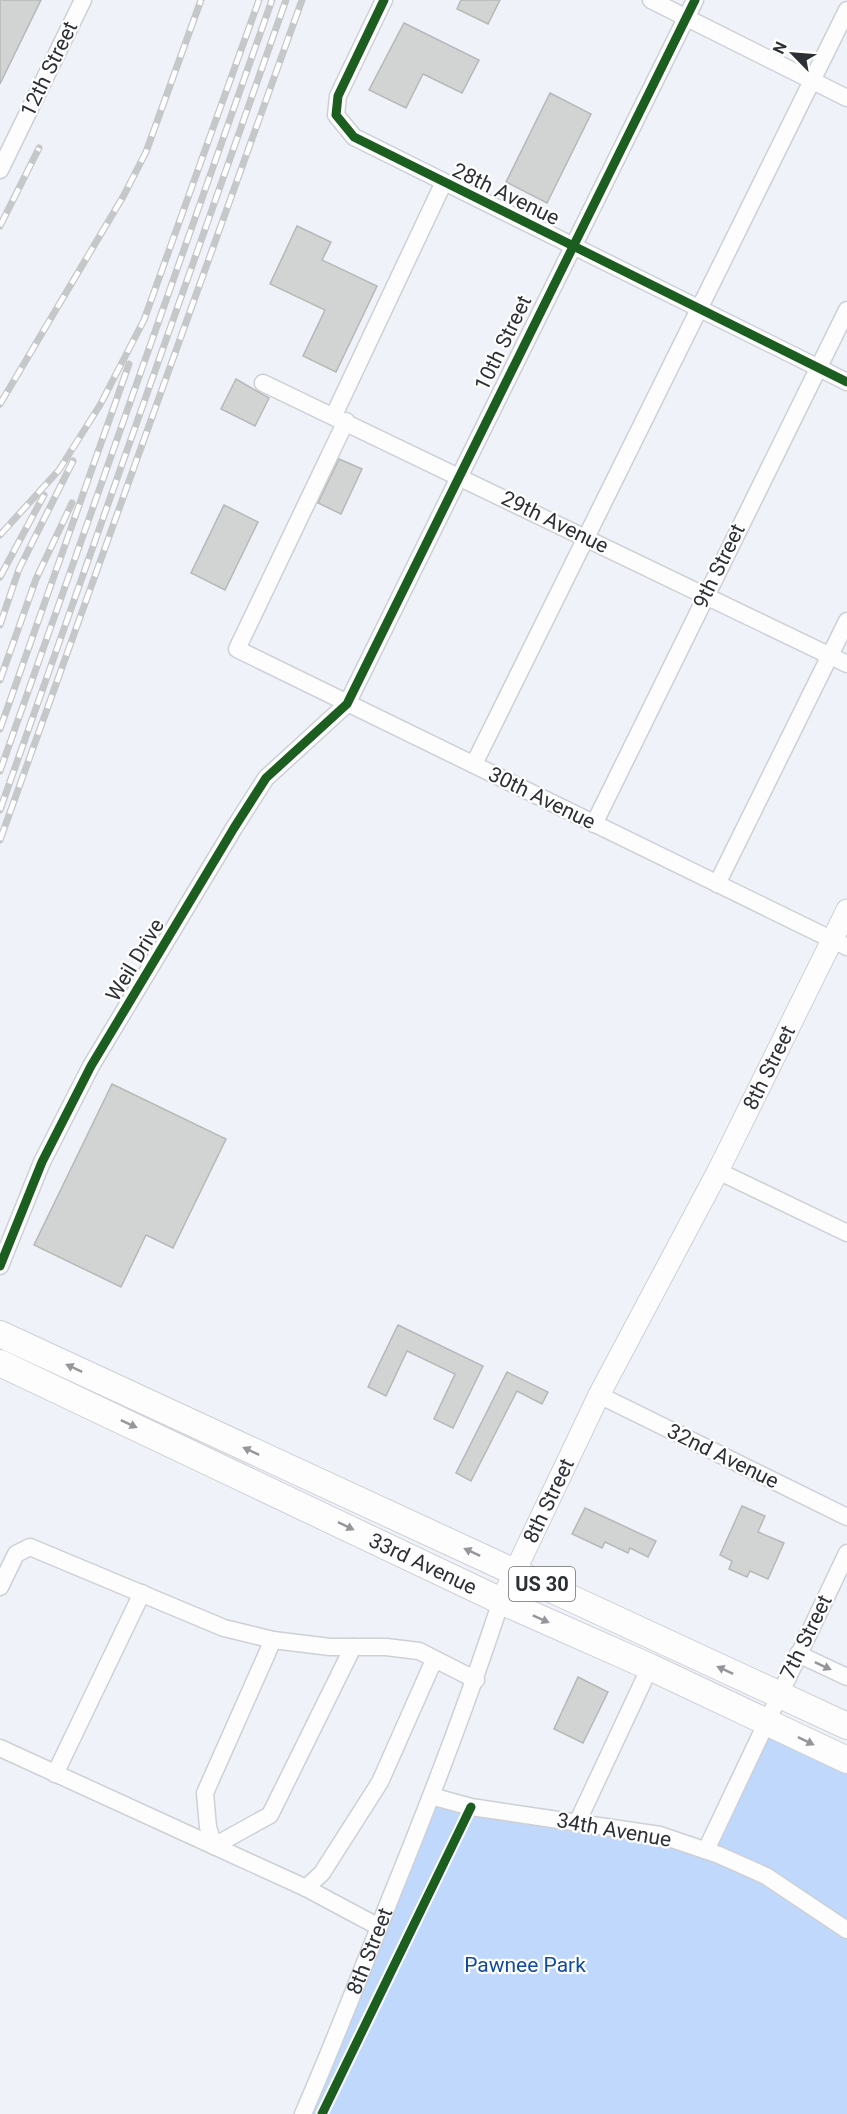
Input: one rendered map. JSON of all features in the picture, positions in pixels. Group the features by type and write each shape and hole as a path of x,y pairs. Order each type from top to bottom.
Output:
{"highway":[{"name":"33rd Avenue","path":"0,1334 847,1726"},
{"name":"33rd Avenue","path":"0,1363 501,1601 650,1667 847,1760"}],"main road":[{"name":"8th Street","path":"501,1601 599,1395 840,943 847,910"}],"street":[{"name":"12th Street","path":"0,170 83,0"},
{"name":"28th Avenue","path":"384,0 338,96 336,115 354,137 443,184 847,382"},
{"path":"651,0 847,98"},
{"name":"10th Street","path":"347,704 458,475 695,0"},
{"path":"474,764 847,10"},
{"path":"340,418 443,184"},
{"name":"9th Street","path":"594,824 847,310"},
{"name":"29th Avenue","path":"263,383 340,418 847,664"},
{"name":"30th Avenue","path":"340,418 237,649 840,943"},
{"path":"717,884 847,621"},
{"name":"Weil Drive","path":"0,1266 42,1162 91,1066 234,828 266,778 347,704"},
{"path":"718,1171 845,1227"},
{"name":"32nd Avenue","path":"599,1395 847,1517"},
{"path":"0,1587 16,1554 30,1547 225,1628 273,1640 330,1647 386,1647 419,1651 476,1680"},
{"name":"7th Street","path":"706,1851 847,1553"},
{"path":"55,1774 142,1593"},
{"name":"8th Street","path":"303,2114 340,2030 476,1680 501,1601"},
{"path":"214,1846 208,1827 205,1793 273,1640"},
{"path":"214,1846 270,1815 353,1647"},
{"path":"798,1654 847,1677"},
{"path":"306,1888 321,1873 380,1782 434,1660"},
{"path":"577,1823 650,1667"},
{"path":"0,1748 306,1888 379,1927"},
{"name":"34th Avenue","path":"431,1796 471,1807 660,1835 766,1876 847,1930"}],"green space":[{"name":"Pawnee Park","path":"766,1721 847,1759 847,2114 303,2114 431,1796 706,1850"}],"building":[{"path":"0,0 41,0 0,84"},
{"path":"461,0 500,0 488,24 457,9"},
{"path":"404,23 479,60 462,93 423,74 406,108 369,90"},
{"path":"550,93 591,114 547,203 506,182"},
{"path":"297,226 331,242 322,260 377,286 336,372 303,356 325,310 270,284"},
{"path":"236,379 269,398 255,426 221,409"},
{"path":"339,459 362,469 341,514 318,503"},
{"path":"224,505 258,522 225,590 191,573"},
{"path":"112,1084 226,1139 173,1248 146,1235 121,1287 34,1245"},
{"path":"398,1325 483,1366 453,1428 434,1419 455,1374 407,1351 386,1396 368,1387"},
{"path":"507,1372 548,1392 542,1404 517,1391 471,1481 456,1473"},
{"path":"742,1506 765,1516 758,1532 784,1543 768,1579 750,1571 747,1577 729,1569 732,1561 720,1555"},
{"path":"585,1508 656,1541 648,1557 630,1548 628,1553 605,1542 602,1548 572,1534"},
{"path":"578,1677 608,1692 583,1743 554,1729"}],"railway":[{"path":"0,404 124,195 146,152 201,0"},
{"path":"0,535 59,470 100,405 144,320 259,0"},
{"path":"0,771 272,0"},
{"path":"0,810 286,0"},
{"path":"0,840 302,0"},
{"path":"0,226 39,148"},
{"path":"0,729 129,364"},
{"path":"0,625 19,569 73,461"},
{"path":"0,577 44,495"},
{"path":"0,680 36,579 72,503"}],"cycle path":[{"path":"384,0 338,96 336,115 354,137 847,382"},
{"path":"0,1266 42,1162 91,1066 234,828 266,778 347,704 695,0"},
{"path":"322,2114 471,1807"}]}
